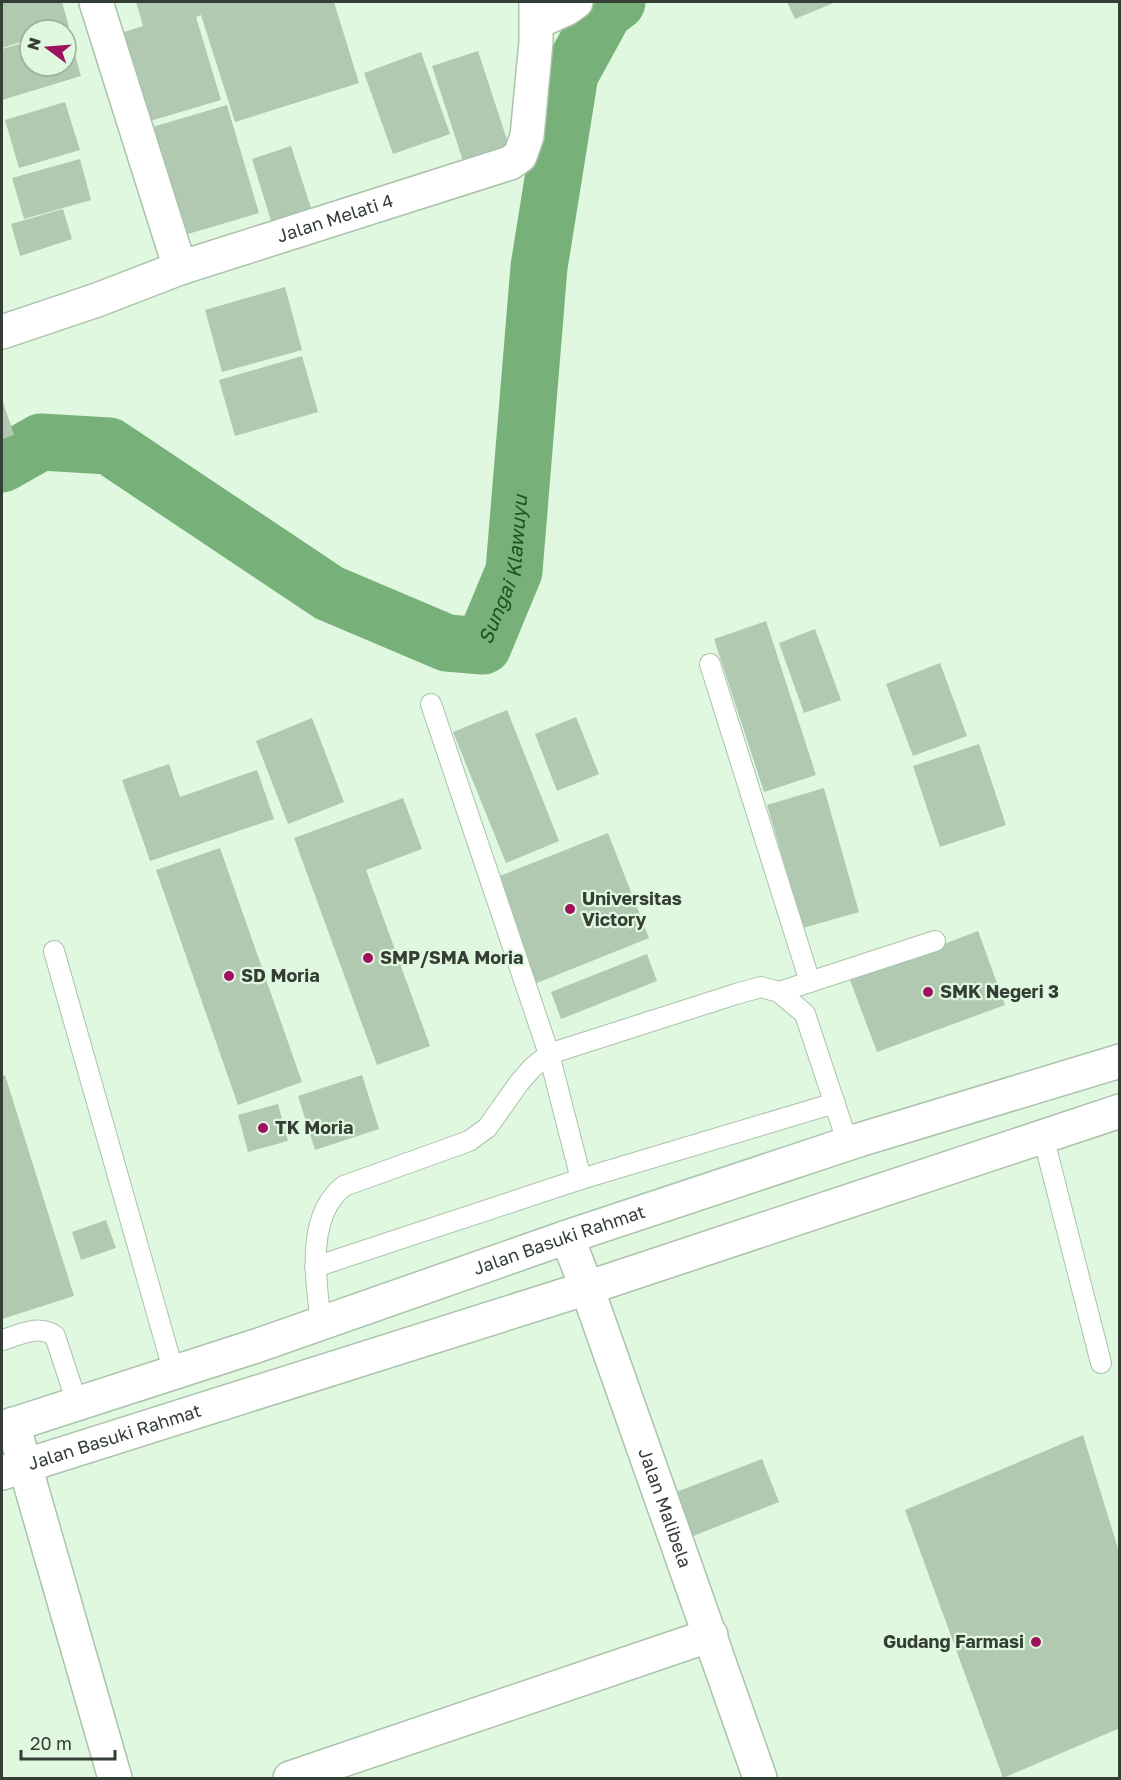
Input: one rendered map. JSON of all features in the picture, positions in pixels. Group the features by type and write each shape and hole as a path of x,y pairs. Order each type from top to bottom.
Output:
{"main road":[{"path":"96,2 180,268"},
{"path":"537,12 566,9 576,2"},
{"name":"Jalan Melati 4","path":"2,332 97,300 180,268 510,164 520,156 527,136 537,12"},
{"name":"Jalan Basuki Rahmat","path":"8,1426 174,1373 567,1237 848,1144 1119,1060"},
{"name":"Jalan Basuki Rahmat","path":"13,1469 587,1288 1119,1111"},
{"name":"Jalan Malibela","path":"567,1237 711,1635 760,1779"},
{"path":"8,1426 13,1469 116,1779"},
{"path":"290,1779 711,1635"}],"lane":[{"path":"710,664 810,982"},
{"path":"431,704 549,1054 581,1179"},
{"path":"779,992 935,941"},
{"path":"54,951 174,1373"},
{"path":"321,1323 315,1267 321,1221 330,1199 344,1186 469,1141 487,1128 532,1068 549,1054 761,987 779,992 805,1014 848,1144"},
{"path":"315,1267 581,1179 835,1103"},
{"path":"1043,1136 1101,1363"},
{"path":"2,1340 36,1329 55,1336 76,1404"}],"building":[{"path":"2,2 62,2 66,18 18,18 18,43 2,48"},
{"path":"136,2 334,2 359,83 235,122 201,15 196,17 221,100 150,121 124,32 143,26"},
{"path":"787,2 836,2 795,19"},
{"path":"18,44 18,78 74,78 2,100 2,49"},
{"path":"478,51 510,149 464,164 432,66"},
{"path":"421,52 450,134 393,154 364,73"},
{"path":"65,102 80,150 19,168 5,120"},
{"path":"227,105 259,213 181,236 149,128"},
{"path":"291,146 312,211 272,224 252,159"},
{"path":"80,159 91,200 24,219 12,178"},
{"path":"63,209 72,239 20,256 11,224"},
{"path":"285,287 302,350 222,372 205,310"},
{"path":"302,356 318,412 235,436 219,380"},
{"path":"2,399 14,435 2,439"},
{"path":"766,621 816,775 764,792 714,639"},
{"path":"815,629 841,700 804,713 779,643"},
{"path":"940,663 967,736 913,756 886,684"},
{"name":"Universitas Victory","path":"507,710 559,841 506,863 453,732"},
{"path":"576,717 599,774 557,791 535,734"},
{"path":"312,718 344,802 288,824 256,741"},
{"path":"979,744 1006,825 940,847 913,766"},
{"path":"169,764 180,797 257,770 274,819 150,861 122,780"},
{"path":"824,788 859,912 803,928 767,805"},
{"name":"SMP/SMA Moria","path":"403,798 422,849 366,870 430,1046 377,1065 294,838"},
{"name":"Universitas Victory","path":"608,833 649,938 532,985 490,880"},
{"name":"SD Moria","path":"220,848 302,1082 238,1105 156,870"},
{"name":"SMK Negeri 3","path":"978,931 1005,1005 877,1052 850,980"},
{"name":"Universitas Victory","path":"647,954 657,981 561,1019 551,992"},
{"path":"5,1075 74,1296 2,1319 2,1076"},
{"path":"362,1075 379,1129 315,1150 298,1096"},
{"name":"TK Moria","path":"278,1104 288,1141 248,1152 238,1115"},
{"path":"106,1220 116,1248 81,1260 72,1232"},
{"name":"Gudang Farmasi","path":"1083,1435 1120,1555 1120,1728 1003,1778 905,1510"},
{"path":"762,1459 779,1502 683,1540 666,1496"}],"waterway":[{"name":"Sungai Klawuyu","path":"2,464 41,442 109,446 329,593 447,643 483,646 514,571 539,267 570,74 604,12 617,2"}],"place":[{"name":"Universitas Victory","path":"570,909"},
{"name":"SMP/SMA Moria","path":"368,958"},
{"name":"SD Moria","path":"229,976"},
{"name":"SMK Negeri 3","path":"928,992"},
{"name":"TK Moria","path":"263,1128"},
{"name":"Gudang Farmasi","path":"1036,1642"}]}
